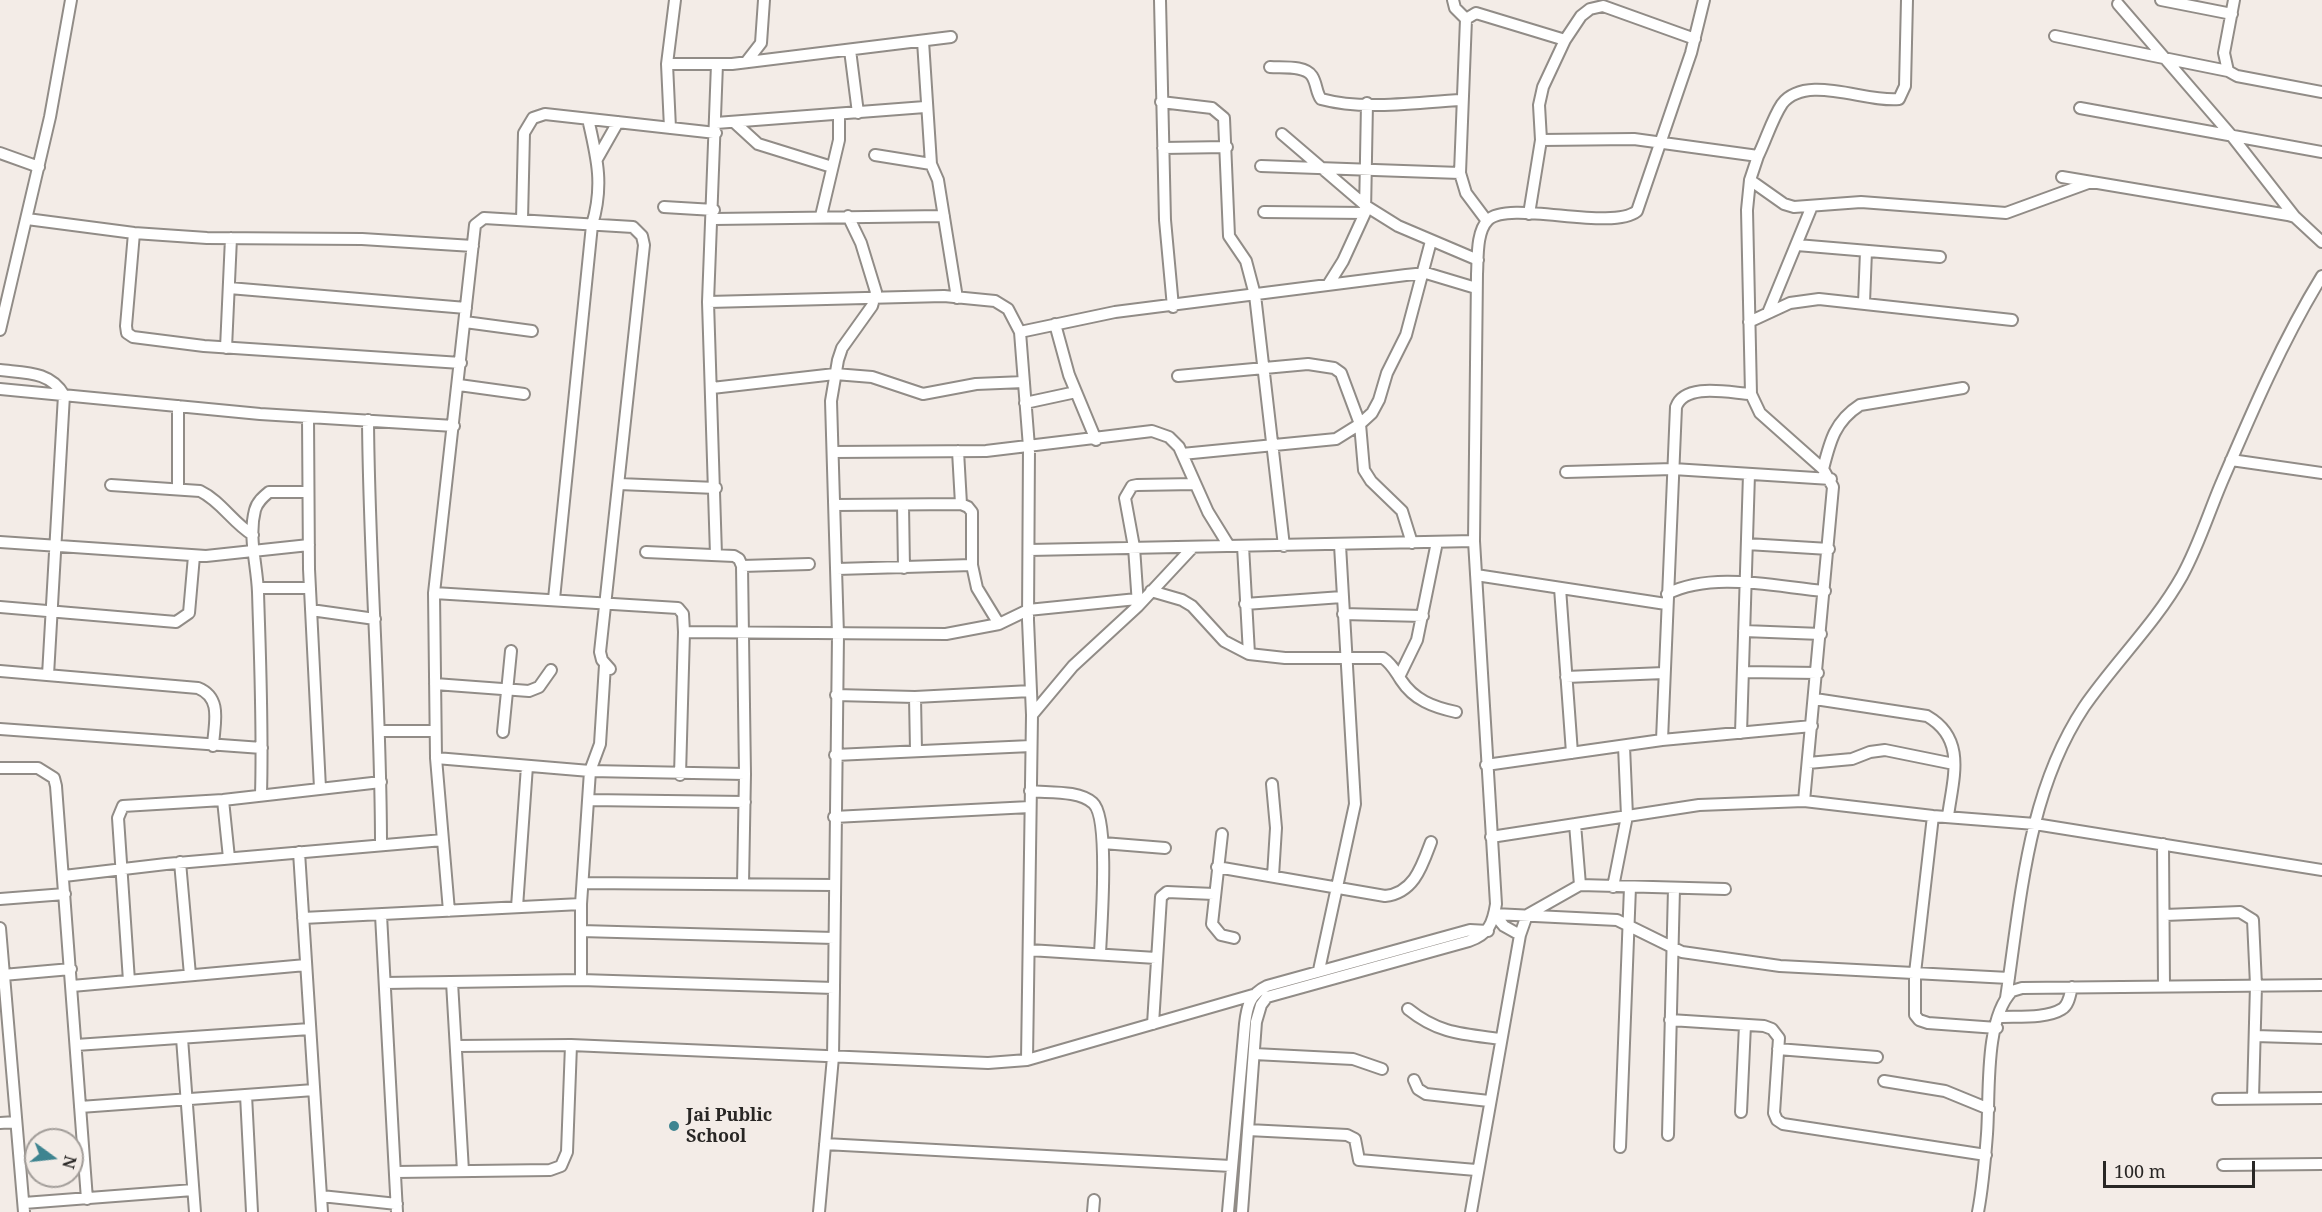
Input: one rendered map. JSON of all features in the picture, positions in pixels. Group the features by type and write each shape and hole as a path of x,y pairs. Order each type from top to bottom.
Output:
{"street":[{"path":"0,330 39,167 71,0"},
{"path":"670,128 667,64 675,0"},
{"path":"747,61 761,43 764,0"},
{"path":"1160,0 1165,220 1173,307"},
{"path":"1453,0 1455,8 1466,19 1460,173 1466,193 1487,221"},
{"path":"1242,1212 1257,1016 1267,997 1469,941 1488,931 1494,914 1474,542 1476,288 1479,241 1487,221 1494,216 1529,214 1630,216 1637,211 1643,199 1659,141 1695,39 1704,0"},
{"path":"1804,801 1826,591 1833,505 1831,479 1823,469 1760,413 1751,394 1747,210 1750,180 1778,111 1792,95 1813,89 1887,100 1899,99 1905,86 1907,0"},
{"path":"2161,0 2232,14"},
{"path":"2228,71 2224,53 2234,0"},
{"path":"2118,3 2231,135 2295,217 2322,242"},
{"path":"1529,214 1541,140 1540,97 1565,40 1581,16 1590,9 1603,6 1695,39"},
{"path":"1466,19 1476,13 1565,40"},
{"path":"2055,36 2322,92"},
{"path":"667,64 717,64 951,37"},
{"path":"923,41 925,107 931,164 938,180 957,298"},
{"path":"850,50 858,113"},
{"path":"716,555 716,488 708,303 714,214 717,64"},
{"path":"1270,67 1299,69 1312,75 1321,99 1367,103 1462,100"},
{"path":"1161,102 1212,108 1219,112 1226,126 1229,236 1246,261 1255,295 1284,546"},
{"path":"1328,285 1347,252 1365,210 1368,170 1367,103"},
{"path":"522,220 526,126 533,118 545,114 670,128 716,128 734,122 925,107"},
{"path":"2080,108 2322,152"},
{"path":"821,216 838,140 839,115"},
{"path":"554,599 592,225 599,189 597,159 588,119"},
{"path":"597,159 618,122"},
{"path":"734,122 758,144 832,167"},
{"path":"1282,134 1325,170 1365,210 1478,260"},
{"path":"1541,140 1659,141 1758,156"},
{"path":"1163,148 1227,147"},
{"path":"0,153 39,167"},
{"path":"875,155 931,164"},
{"path":"0,159 16,159"},
{"path":"1261,166 1460,173"},
{"path":"2062,177 2295,217"},
{"path":"1750,180 1784,204 1794,207 1861,202 2006,213 2091,182"},
{"path":"1768,313 1812,206"},
{"path":"664,207 714,214 944,216"},
{"path":"1264,212 1365,210"},
{"path":"819,1212 833,1057 834,817 838,635 831,401 835,374 843,348 876,297 861,243 848,216"},
{"path":"449,911 436,758 434,593 459,385 475,225 484,218 633,227 642,236 644,245 600,652 608,667 600,744 590,771 581,904 581,980"},
{"path":"27,219 134,233 231,238 362,238 473,246"},
{"path":"134,233 127,333 139,340 461,363"},
{"path":"226,348 231,238"},
{"path":"1182,454 1336,439 1360,424 1372,413 1379,400 1387,373 1406,335 1431,241"},
{"path":"1797,245 1940,257"},
{"path":"1864,303 1866,251"},
{"path":"1020,332 1115,312 1173,307 1422,274 1439,276 1476,288"},
{"path":"1978,1212 1986,1155 1998,1022 2006,998 2027,852 2058,759 2071,729 2103,683 2148,628 2183,575 2251,414 2322,276"},
{"path":"229,288 466,308"},
{"path":"708,303 876,297 995,301 1008,309 1020,332 1029,447 1028,610 1032,716 1027,1060"},
{"path":"1749,322 1805,299 1864,303 2012,320"},
{"path":"465,322 532,331"},
{"path":"1055,324 1076,392 1095,440"},
{"path":"1178,376 1308,364 1335,368 1341,373 1360,424 1364,470 1371,481 1401,511 1412,543"},
{"path":"0,370 42,375 53,380 64,395 48,675"},
{"path":"712,388 835,374 872,376 923,394 976,384 1024,382"},
{"path":"459,385 524,394"},
{"path":"1823,469 1835,428 1847,413 1860,405 1963,388"},
{"path":"0,389 308,417 454,426"},
{"path":"1025,402 1076,392"},
{"path":"1662,740 1673,469 1679,399 1691,392 1751,394"},
{"path":"178,406 178,489"},
{"path":"308,417 310,588 320,788"},
{"path":"368,420 369,521 375,619 381,845"},
{"path":"833,452 958,451 1029,447 1152,431 1162,433 1179,447 1195,484 1229,546"},
{"path":"958,451 961,504"},
{"path":"2231,460 2322,473"},
{"path":"1566,472 1673,469 1831,479"},
{"path":"1742,733 1744,631 1748,584 1749,474"},
{"path":"111,484 200,491 211,496 229,517 253,535"},
{"path":"619,484 716,488"},
{"path":"1138,602 1134,547 1125,498 1131,486 1195,484"},
{"path":"261,794 258,588 253,550 255,511 263,497 269,492 308,492"},
{"path":"835,505 961,504 968,507 972,512 972,565 977,588 999,624"},
{"path":"903,505 904,567"},
{"path":"0,542 194,556 309,545"},
{"path":"1399,676 1417,640 1437,542"},
{"path":"1029,550 1474,542"},
{"path":"1319,970 1335,887 1355,804 1345,657 1341,544"},
{"path":"1747,544 1829,549"},
{"path":"1243,546 1249,654"},
{"path":"1032,716 1072,666 1151,591 1193,547"},
{"path":"646,552 734,556 739,559 742,566 745,774 743,884"},
{"path":"0,607 176,622 189,613 194,556"},
{"path":"742,566 809,564"},
{"path":"837,569 972,565"},
{"path":"1476,575 1560,588 1667,599 1693,585 1748,584 1826,591"},
{"path":"258,588 310,588"},
{"path":"1560,588 1572,753"},
{"path":"1151,591 1182,600 1192,606 1224,641 1249,654 1285,658 1383,658 1390,663 1415,696 1429,704 1456,712"},
{"path":"434,593 673,606 683,614 684,632 680,774"},
{"path":"1245,604 1342,597"},
{"path":"684,632 838,635 946,634 999,624 1028,610 1138,602"},
{"path":"311,610 375,619"},
{"path":"1343,614 1423,616"},
{"path":"1744,631 1821,634"},
{"path":"503,732 511,651"},
{"path":"435,684 535,689 551,670"},
{"path":"0,671 198,688 209,692 215,705 213,746"},
{"path":"1743,672 1818,673"},
{"path":"1566,677 1664,674"},
{"path":"836,695 915,697 1031,692"},
{"path":"915,697 916,751"},
{"path":"1815,699 1927,716 1941,724 1950,736 1954,764 1948,816"},
{"path":"1486,765 1662,740 1812,726"},
{"path":"0,729 262,748"},
{"path":"379,732 435,731"},
{"path":"835,755 1031,746"},
{"path":"1613,887 1628,816 1624,746"},
{"path":"1808,763 1852,759 1870,752 1885,750 1954,764"},
{"path":"436,758 590,771 745,774"},
{"path":"517,907 527,766"},
{"path":"0,768 38,768 54,778 64,876 87,1199"},
{"path":"129,981 118,818 123,806 223,800 381,782"},
{"path":"1272,784 1276,828 1273,876"},
{"path":"1030,791 1081,796 1094,803 1100,814 1103,843 1100,954"},
{"path":"223,800 229,858"},
{"path":"588,800 745,802"},
{"path":"1491,837 1699,805 1804,801 1933,816 2035,824 2322,870"},
{"path":"834,817 1030,807"},
{"path":"1933,816 1915,973 1914,1006 1915,1015 1919,1020 1998,1022 2047,1014 2062,1009 2067,1004 2072,987"},
{"path":"1575,824 1580,885"},
{"path":"1222,834 1212,924 1221,935 1234,938"},
{"path":"64,876 180,862 443,840"},
{"path":"1217,867 1385,896 1397,895 1414,880 1431,842"},
{"path":"1103,843 1165,848"},
{"path":"2163,844 2164,986"},
{"path":"299,852 322,1212"},
{"path":"180,862 190,975"},
{"path":"583,883 834,885"},
{"path":"1471,1212 1476,1170 1520,935 1527,915 1580,885 1725,889"},
{"path":"1620,1147 1630,887"},
{"path":"1668,1135 1674,888"},
{"path":"1153,1024 1161,897 1167,892 1214,894"},
{"path":"0,899 65,894"},
{"path":"303,918 581,904"},
{"path":"2164,915 2240,912 2253,920 2256,985 2253,1098"},
{"path":"1494,914 1588,917 1628,923 1672,948 1695,955 1729,957 1780,966 2009,978"},
{"path":"1494,914 1504,926 1520,935"},
{"path":"321,1196 397,1208 381,915"},
{"path":"0,930 5,1059 16,1122 24,1208 87,1199 193,1190"},
{"path":"456,1046 571,1045 977,1063 1027,1060 1253,995 1267,986 1319,970 1470,930 1488,931"},
{"path":"581,931 834,938"},
{"path":"1029,950 1156,958"},
{"path":"72,986 306,965"},
{"path":"3,975 70,969"},
{"path":"385,983 581,980 834,988"},
{"path":"452,982 463,1171"},
{"path":"2006,998 2012,991 2022,988 2322,985"},
{"path":"1228,1212 1245,1024 1253,995"},
{"path":"1408,1009 1427,1024 1439,1029 1501,1039"},
{"path":"1670,1020 1772,1029 1779,1038 1774,1113 1783,1124 1986,1155"},
{"path":"1741,1112 1745,1025"},
{"path":"76,1045 310,1029"},
{"path":"2255,1036 2322,1038"},
{"path":"182,1038 195,1212"},
{"path":"396,1172 550,1170 561,1166 567,1152 571,1045"},
{"path":"1778,1049 1877,1057"},
{"path":"1254,1054 1353,1059 1382,1069"},
{"path":"1414,1080 1418,1089 1426,1094 1489,1101"},
{"path":"1884,1081 1926,1085 1989,1109"},
{"path":"80,1107 314,1090"},
{"path":"246,1095 252,1212"},
{"path":"2218,1099 2322,1098"},
{"path":"0,1123 16,1122"},
{"path":"1248,1130 1347,1135 1355,1139 1357,1157 1363,1161 1476,1170"},
{"path":"825,1144 1231,1166"},
{"path":"2223,1164 2322,1164"},
{"path":"1094,1200 1094,1212"}],"place":[{"name":"Jai Public School","path":"674,1126"}]}
